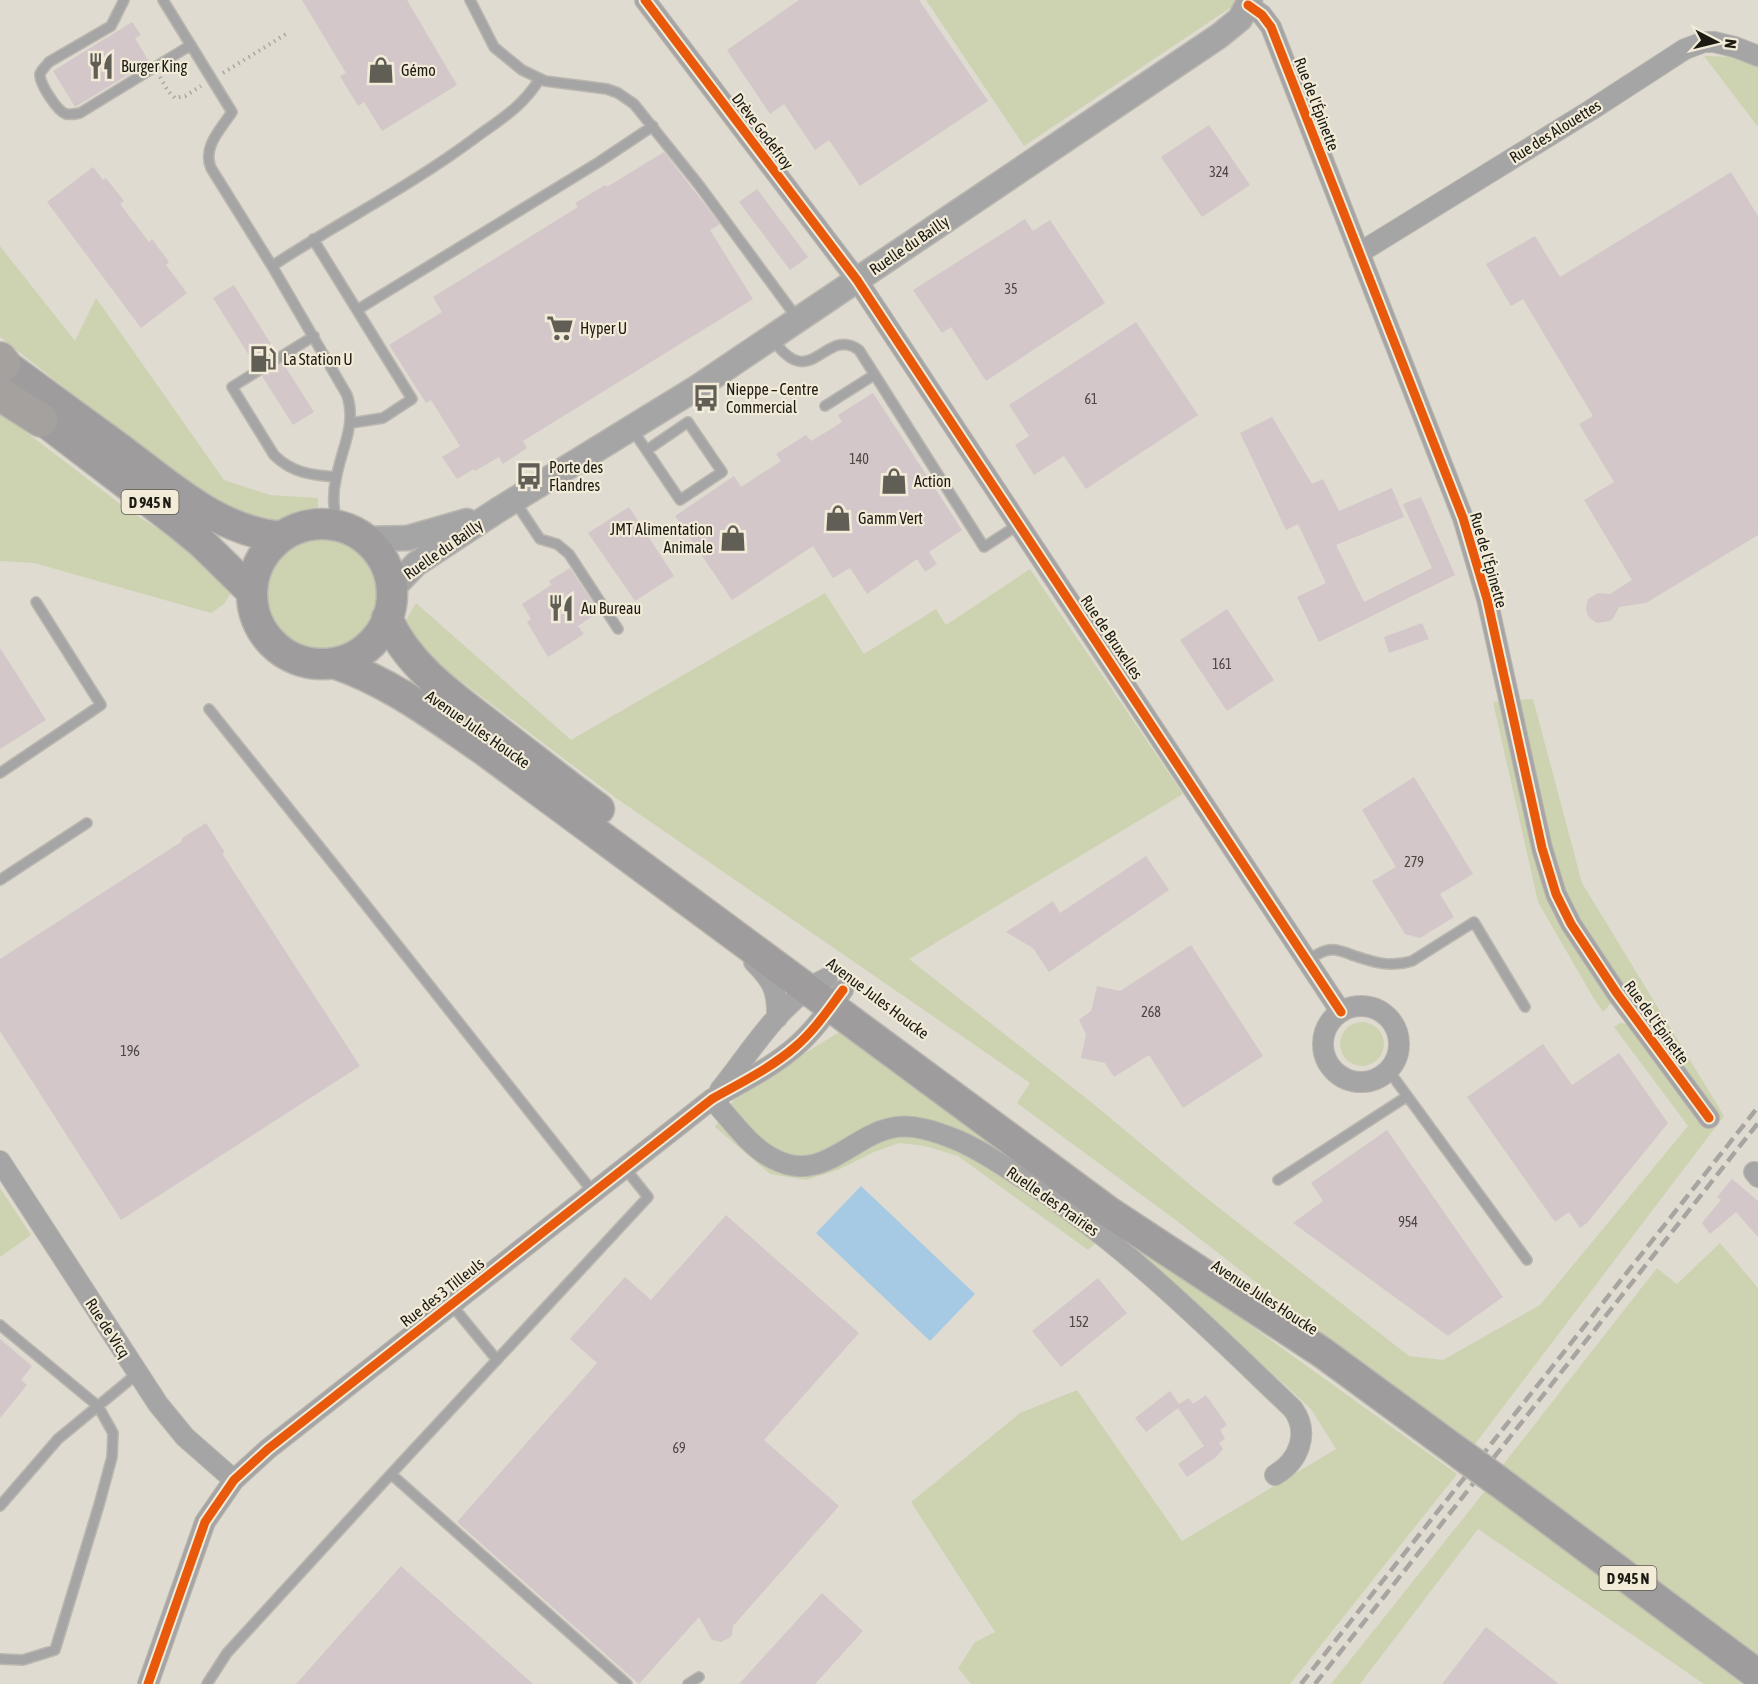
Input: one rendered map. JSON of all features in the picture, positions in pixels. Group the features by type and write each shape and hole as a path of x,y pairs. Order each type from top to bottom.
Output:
{"highway":[{"path":"1,373 41,420"}],"main road":[{"name":"D 945 N","path":"1,373 206,512 244,530 265,536 281,537"},
{"name":"D 945 N","path":"41,420 179,524 252,592"},
{"path":"308,526 337,526 356,533 381,558 388,573 389,604 379,634 367,647 352,657 334,663 304,662 276,647 258,622 252,592 256,571 273,544 281,537 308,526"},
{"name":"Avenue Jules Houcke","path":"389,604 394,632 406,651 445,689 827,991"},
{"name":"Avenue Jules Houcke","path":"334,663 368,676 421,707 494,757 684,897 827,991 1253,1294 1323,1353 1758,1675"}],"street":[{"name":"Drève Godefroy","path":"645,0 857,280"},
{"name":"Ruelle du Bailly","path":"389,604 416,564 772,339 1227,31 1240,19 1249,2"},
{"name":"Rue de l'Épinette","path":"1249,2 1270,27 1463,518 1476,559 1542,848 1554,887 1571,924 1599,968 1709,1118"},
{"name":"Rue des Alouettes","path":"1359,253 1591,110 1685,48 1704,42 1714,42 1758,56"},
{"name":"Rue de Bruxelles","path":"857,280 1341,1012"},
{"name":"Ruelle du Bailly","path":"364,539 394,539 419,535 506,505"},
{"path":"684,897 715,930 768,976 776,993 777,1018"},
{"name":"Rue des 3 Tilleuls","path":"712,1099 777,1018 827,991"},
{"name":"Rue des 3 Tilleuls","path":"148,1684 205,1522 234,1480 268,1449 712,1099 793,1049 814,1029 827,991"},
{"path":"1354,1006 1367,1006 1380,1011 1391,1020 1398,1032 1400,1045 1389,1071 1376,1079 1362,1082 1347,1079 1335,1071 1324,1051 1324,1036 1330,1022 1341,1012 1354,1006"},
{"name":"Ruelle des Prairies","path":"712,1099 757,1148 776,1161 786,1164 805,1166 825,1161 879,1132 889,1128 910,1127 931,1131 966,1144 1044,1192 1087,1223 1159,1282 1293,1409 1302,1430 1299,1449 1290,1464 1275,1475"},
{"name":"Rue de Vicq","path":"0,1161 138,1373 177,1428 234,1480"}],"lane":[{"path":"124,0 111,26 49,62 40,74 42,84 63,112 80,113 191,45"},
{"path":"162,0 232,112 209,148 209,164 314,336 347,395 351,423 336,477 333,498 337,526"},
{"path":"470,0 494,47 522,70 539,80 551,83 598,87 618,93 634,104 699,184 799,320"},
{"path":"272,266 313,239 396,192 455,153 522,104 539,80"},
{"path":"357,310 599,162 653,126"},
{"path":"313,239 412,399 384,418 351,423"},
{"path":"314,336 232,387 281,462 298,472 336,477"},
{"path":"772,339 786,357 797,362 812,360 841,344 854,346 859,350 984,547 1018,525"},
{"path":"825,406 874,375"},
{"path":"632,429 646,450 680,500 722,472 688,422 646,450"},
{"path":"506,505 540,539 557,544 568,554 618,629"},
{"path":"0,773 101,705 36,602"},
{"path":"209,710 593,1191"},
{"path":"0,880 87,823"},
{"path":"1308,960 1322,952 1335,950 1372,962 1402,964 1412,961 1474,922 1525,1007"},
{"path":"1389,1071 1527,1260"},
{"path":"1278,1180 1406,1097"},
{"path":"207,1684 227,1653 648,1197 624,1167"},
{"path":"451,1304 497,1360"},
{"path":"0,1325 98,1406 113,1433 111,1457 99,1505 55,1650 23,1660 0,1659"},
{"path":"0,1506 58,1439 138,1373"},
{"path":"391,1474 627,1684"},
{"path":"688,1684 699,1677"}],"green space":[{"path":"926,0 1238,0 1239,2 1024,146"},
{"path":"1704,56 1736,57 1758,65 1758,127"},
{"path":"0,246 75,341 96,298 224,480 270,495 318,498 318,515 279,521 229,510 158,461 0,337"},
{"path":"0,412 128,510 200,555 235,587 224,604 211,613 34,563 0,561"},
{"path":"322,539 343,543 361,555 373,573 377,594 373,615 361,633 343,645 322,649 301,645 283,633 271,615 267,594 271,573 283,555 301,543"},
{"path":"1030,569 1183,794 909,959 1096,1106 1200,1193 1409,1356 1443,1360 1540,1305 1688,1126 1614,1027 1620,1023 1627,1024 1705,1127 1589,941 1561,889 1518,700 1533,699 1582,883 1724,1116 1472,1448 1177,1221 1017,1103 1030,1083 616,798 421,651 405,622 416,603 571,740 825,593 864,654 936,609 946,625"},
{"path":"1504,701 1539,858 1613,1001 1603,1012 1538,902 1493,702"},
{"path":"1362,1022 1371,1023 1378,1028 1383,1035 1383,1053 1378,1060 1371,1065 1362,1066 1353,1065 1346,1060 1341,1053 1340,1044 1341,1035 1346,1028 1353,1023"},
{"path":"841,1031 1457,1474 1290,1684 971,1684 958,1668 975,1642 995,1632 911,1502 1020,1413 1077,1390 1182,1541 1336,1449 1311,1409 1195,1303 1109,1231 1088,1250 958,1156 925,1146 899,1143 874,1152 838,1170 806,1180 770,1174 715,1127 737,1095"},
{"path":"0,1188 31,1235 0,1257"},
{"path":"1720,1243 1758,1288 1758,1658 1502,1466 1657,1268 1677,1284"},
{"path":"1485,1491 1495,1496 1742,1684 1704,1684 1478,1529 1360,1684 1331,1684"}],"water":[{"path":"861,1186 975,1294 930,1341 816,1233"}],"building":[{"path":"302,0 407,0 457,85 382,131 364,102 358,106 340,76 346,73"},
{"path":"799,0 919,0 988,101 860,186 829,140 815,150 784,104 770,114 727,50"},
{"name":"Burger King","path":"132,22 141,35 135,38 149,62 75,107 53,71"},
{"path":"1209,125 1250,185 1202,217 1161,157"},
{"name":"Hyper U","path":"664,152 720,224 710,230 753,299 523,441 527,448 503,464 499,457 457,479 442,457 460,446 431,400 426,403 389,345 442,312 433,297 578,207 575,203 605,185 607,187"},
{"path":"93,167 103,180 106,178 124,201 120,204 149,242 152,239 169,262 166,265 187,293 141,328 47,202"},
{"path":"1731,172 1758,216 1758,535 1646,603 1619,607 1610,621 1597,623 1587,614 1588,599 1598,593 1610,594 1632,580 1584,500 1614,482 1579,424 1593,416 1523,299 1511,306 1486,264 1535,236 1560,277"},
{"path":"757,189 808,257 790,270 739,202"},
{"path":"1025,219 1033,231 1050,220 1105,303 986,381 951,327 942,333 913,290"},
{"path":"234,285 276,352 255,365 213,298"},
{"path":"1136,322 1198,415 1086,489 1064,456 1034,475 1015,445 1029,436 1009,405"},
{"path":"283,363 314,412 293,425 262,376"},
{"path":"873,393 962,530 929,552 937,564 925,572 917,559 867,594 850,568 833,578 813,546 732,600 675,516 734,476 741,487 781,461 776,454 806,435 811,441 842,422 838,415"},
{"path":"1272,417 1312,484 1323,479 1339,511 1392,488 1404,517 1336,545 1364,602 1432,568 1403,504 1421,497 1455,575 1319,642 1297,597 1326,583 1298,524 1286,530 1240,433"},
{"path":"629,507 674,576 635,601 588,533"},
{"name":"Au Bureau","path":"570,568 599,612 578,626 584,634 548,657 527,622 531,619 522,604 551,585 549,581"},
{"path":"1227,609 1274,680 1227,711 1180,640"},
{"path":"1422,623 1429,639 1389,653 1384,637"},
{"path":"0,648 46,720 0,749"},
{"path":"1414,777 1473,874 1440,894 1454,917 1420,938 1405,934 1372,881 1396,867 1362,810"},
{"path":"206,823 224,851 223,855 360,1066 121,1220 0,1031 0,959 181,842 182,838"},
{"path":"1146,856 1169,890 1049,972 1033,948 1006,932 1053,901 1060,913"},
{"path":"1191,945 1263,1056 1183,1108 1149,1055 1114,1077 1105,1063 1081,1058 1086,1034 1079,1020 1091,1011 1097,986 1120,991"},
{"path":"1543,1044 1572,1085 1619,1053 1668,1123 1587,1223 1580,1228 1569,1212 1555,1222 1467,1097"},
{"path":"1387,1130 1503,1297 1448,1336 1293,1223 1323,1201 1311,1183"},
{"path":"1732,1179 1758,1201 1758,1237 1736,1212 1710,1234 1702,1223 1721,1200 1717,1197"},
{"path":"726,1215 859,1333 764,1440 839,1506 733,1626 732,1635 729,1638 721,1642 712,1640 699,1617 639,1684 457,1522 597,1363 570,1339 625,1277 651,1300"},
{"path":"1098,1278 1127,1313 1061,1367 1032,1331"},
{"path":"0,1339 32,1366 21,1380 27,1385 0,1418"},
{"path":"1170,1391 1179,1404 1189,1398 1193,1404 1206,1395 1227,1425 1220,1430 1225,1439 1219,1443 1223,1449 1216,1457 1187,1477 1178,1464 1204,1446 1178,1408 1146,1432 1135,1418"},
{"path":"401,1566 533,1684 296,1684"},
{"path":"822,1593 863,1631 815,1684 739,1684"},
{"path":"1486,1627 1559,1684 1442,1684"}],"railway":[{"path":"1301,1684 1758,1107"},
{"path":"1315,1684 1758,1123"}],"cycle path":[{"path":"645,0 857,280 1341,1012"},
{"path":"1248,5 1262,15 1271,27 1463,518 1487,599 1542,848 1556,894 1571,924 1616,992 1709,1118"},
{"path":"148,1684 205,1522 234,1480 268,1449 712,1099 786,1055 815,1027 843,990"}],"place":[{"name":"Burger King","path":"101,66"},
{"name":"Gémo","path":"381,70"},
{"name":"Hyper U","path":"560,328"},
{"name":"La Station U","path":"263,359"},
{"name":"Nieppe – Centre Commercial","path":"706,398"},
{"name":"Porte des Flandres","path":"529,476"},
{"name":"Action","path":"894,481"},
{"name":"Gamm Vert","path":"838,518"},
{"name":"JMT Alimentation Animale","path":"733,538"},
{"name":"Au Bureau","path":"561,608"}]}
